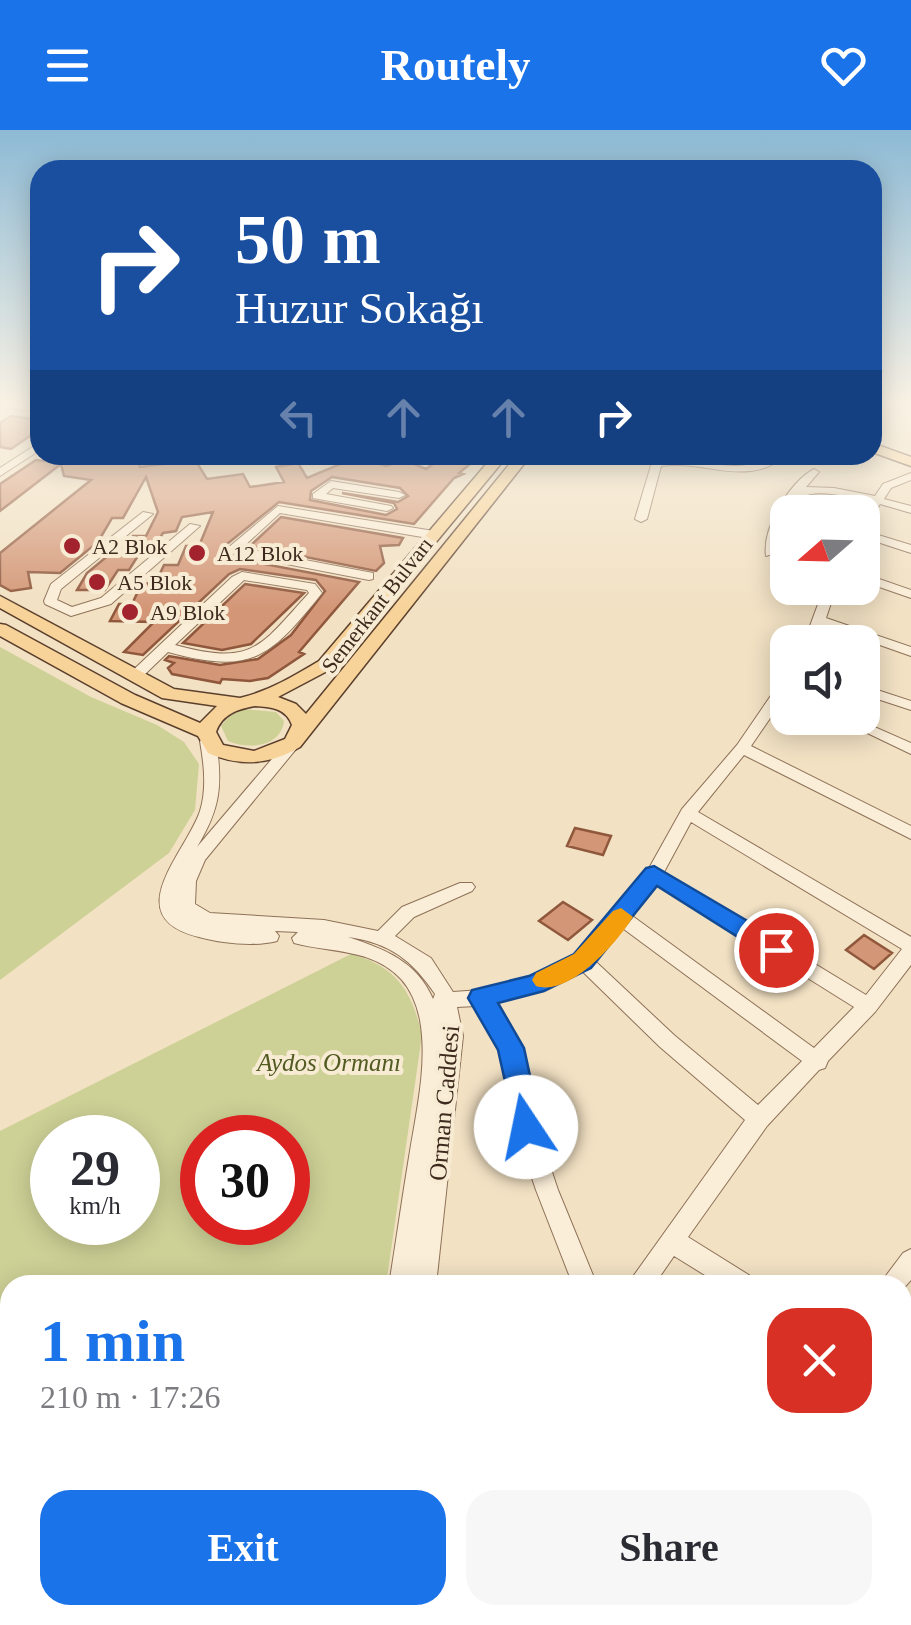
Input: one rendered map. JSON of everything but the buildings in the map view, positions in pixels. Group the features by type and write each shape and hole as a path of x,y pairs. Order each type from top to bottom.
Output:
{"main road":[{"name":"Semerkant Bulvarı","path":"247,701 294,684 325,665 488,472"},
{"name":"Semerkant Bulvarı","path":"296,738 351,675 511,472"},
{"path":"0,601 169,694 293,709 302,725 296,738 254,758 226,754 207,737 0,629"},
{"path":"207,737 216,715 247,701"}],"street":[{"path":"641,519 654,472"},
{"path":"800,492 801,484 814,472"},
{"path":"880,496 887,486 911,476"},
{"path":"387,508 318,496 331,484 399,495 387,508 374,522 434,535"},
{"path":"793,495 800,492 833,495"},
{"path":"880,500 911,510"},
{"path":"369,576 233,550 278,509 434,535"},
{"path":"71,612 50,601 55,587 147,514"},
{"path":"45,628 71,612 106,601 194,526"},
{"path":"880,539 911,549"},
{"path":"135,676 165,647 242,576 310,587 316,593 267,647 251,658 224,662 165,647"},
{"path":"880,583 911,594"},
{"path":"818,625 825,605"},
{"path":"820,620 911,652"},
{"path":"880,695 911,706"},
{"path":"437,1000 481,998 535,984 583,961 654,874 688,813 770,709"},
{"path":"880,735 911,749"},
{"path":"207,737 214,771 211,797 200,827 172,877 167,902 174,919 197,931 215,927"},
{"path":"215,927 186,908 183,898 189,872 296,738"},
{"path":"742,748 911,833"},
{"path":"647,1275 759,1119 818,1062 868,1006 911,949 688,813"},
{"path":"654,874 868,1006"},
{"path":"383,937 408,912 466,887"},
{"path":"621,917 818,1062"},
{"name":"Orman Caddesi","path":"215,927 348,929 383,937 421,959 453,1036 425,1275"},
{"name":"Orman Caddesi","path":"215,927 372,949 437,1000"},
{"path":"583,961 667,1041 759,1119"},
{"path":"481,998 511,1048 526,1127 581,1275"},
{"name":"Orman Caddesi","path":"403,1275 434,1067 437,1000"},
{"path":"674,1242 727,1275"}],"green space":[{"path":"0,647 91,697 157,725 184,742 199,764 195,810 169,853 0,980"},
{"path":"244,709 276,712 284,721 282,730 263,744 228,741 221,726 229,716"},
{"name":"Aydos Ormanı","path":"351,954 367,959 400,982 413,1005 422,1035 387,1275 0,1275 0,1131 30,1116 30,1245 160,1245 160,1115 32,1115"}],"slow traffic":[{"path":"545,980 583,961 621,917"}],"place":[{"name":"A2 Blok","path":"72,546"},
{"name":"A12 Blok","path":"197,553"},
{"name":"A5 Blok","path":"97,582"},
{"name":"A9 Blok","path":"130,612"}],"route":[{"path":"526,1127 511,1048 481,998 535,984 583,961 654,874 776,950"}]}
